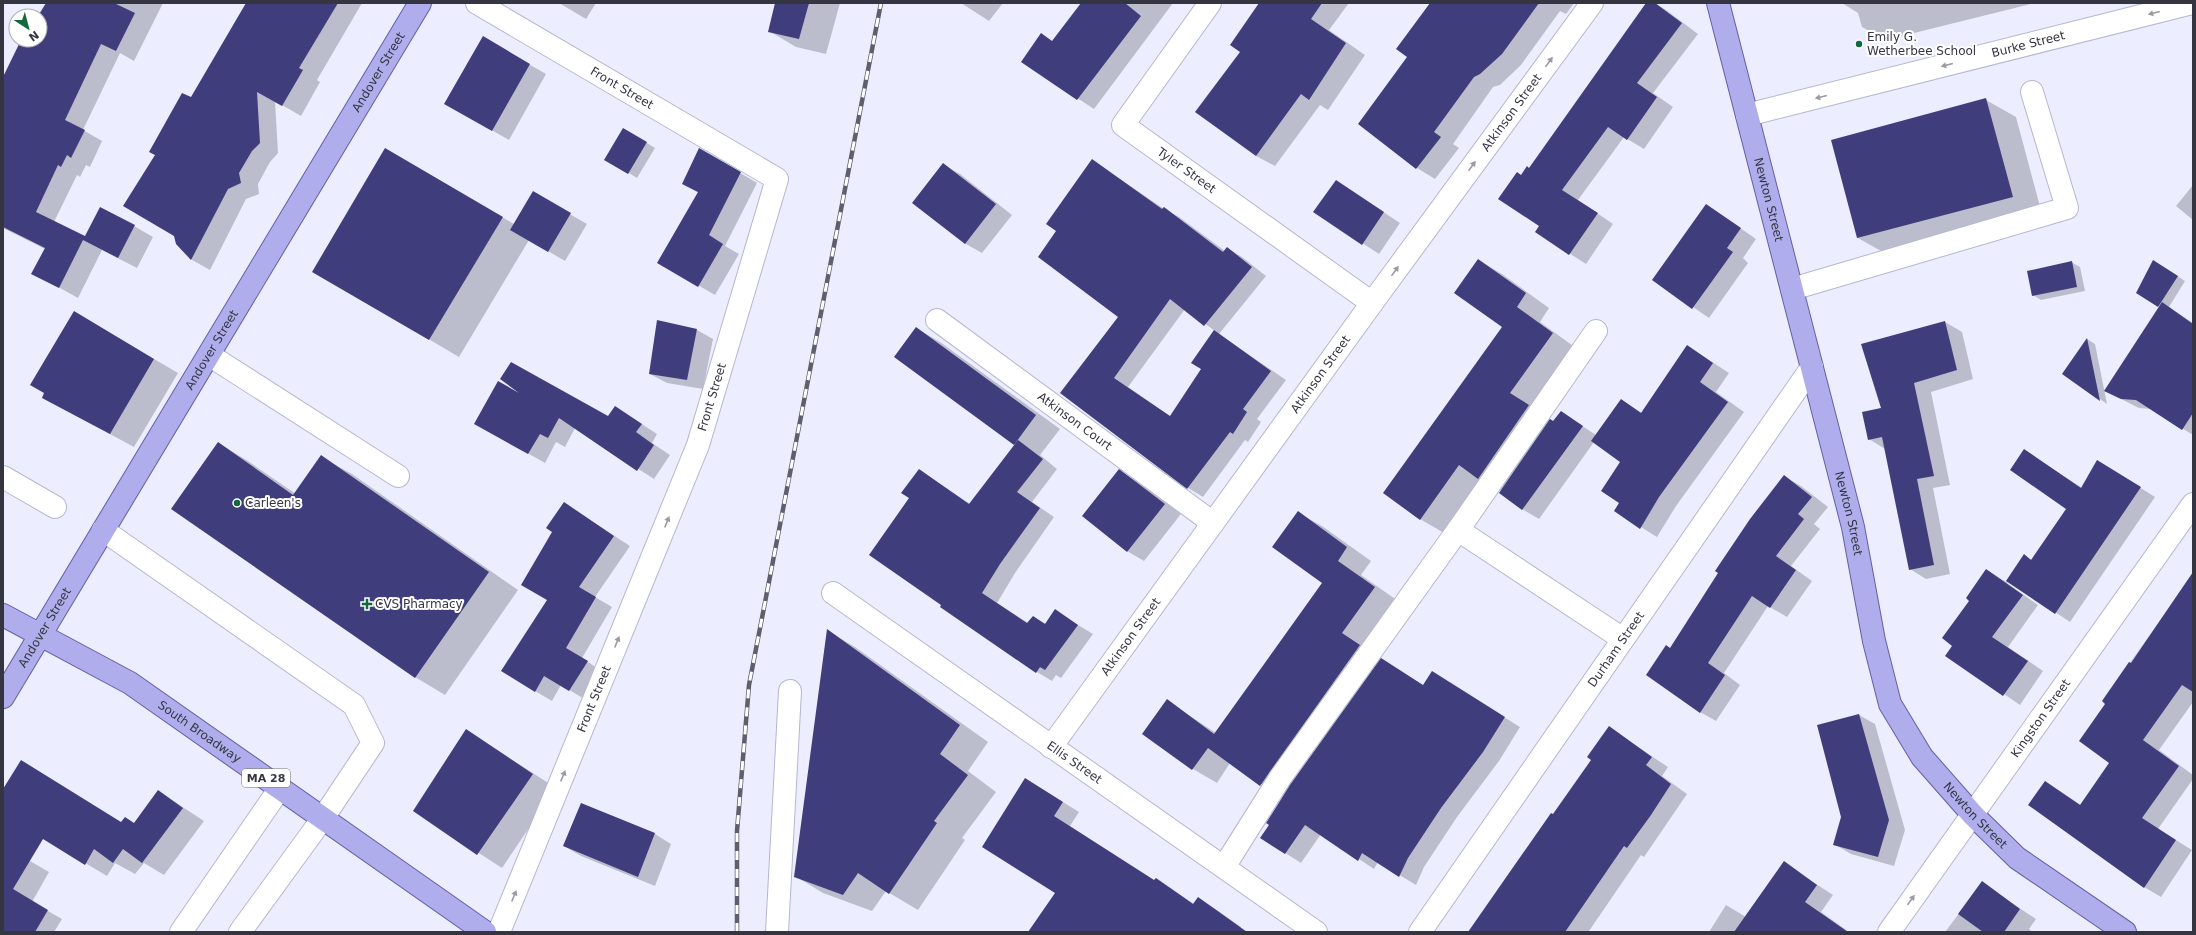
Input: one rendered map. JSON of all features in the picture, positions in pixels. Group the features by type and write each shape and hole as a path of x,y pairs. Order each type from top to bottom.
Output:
{"main road":[{"name":"Andover Street","path":"3,697 420,3"},
{"name":"Newton Street","path":"1718,3 1853,527 1874,641 1890,704 1922,757 1973,815 2017,858 2125,932"},
{"name":"South Broadway","path":"3,615 130,683 485,932"}],"street":[{"name":"Front Street","path":"477,3 777,179 698,445 499,932"},
{"name":"Tyler Street","path":"1210,3 1123,125 1372,302"},
{"name":"Atkinson Street","path":"1052,746 1372,302 1592,3"},
{"name":"Burke Street","path":"1747,115 2192,3"},
{"path":"1792,289 2067,208 2032,92"},
{"name":"Atkinson Court","path":"937,320 1213,523"},
{"path":"1224,867 1280,778 1458,530 1596,331"},
{"path":"209,355 398,476"},
{"name":"Durham Street","path":"1420,932 1812,368"},
{"path":"3,477 55,507"},
{"name":"Kingston Street","path":"1889,932 2193,504"},
{"path":"103,530 354,705 373,743 323,818 240,932"},
{"path":"1458,530 1623,639"},
{"name":"Ellis Street","path":"833,593 1316,932"},
{"path":"777,932 790,691"},
{"path":"181,932 280,788"}],"building":[{"path":"46,3 114,3 135,13 116,51 101,44 65,120 85,130 71,158 67,155 61,167 58,165 36,212 85,236 100,207 135,225 118,258 83,240 59,288 31,274 45,248 3,227 3,77 17,48 48,48 48,8 43,8"},
{"path":"246,3 338,3 299,68 303,70 282,106 257,92 260,143 252,151 239,173 241,183 228,189 191,260 176,244 174,236 123,206 155,155 149,152 182,93 191,97"},
{"path":"775,3 809,3 799,39 768,32"},
{"path":"1081,3 1125,3 1141,16 1077,100 1021,62 1041,33 1052,41"},
{"path":"1259,3 1322,3 1311,19 1346,43 1309,100 1301,94 1256,156 1195,112 1240,52 1230,45"},
{"path":"1430,3 1539,3 1502,54 1480,74 1474,77 1434,132 1441,137 1416,169 1358,124 1407,57 1396,49"},
{"path":"1646,3 1655,3 1682,23 1637,83 1657,97 1627,140 1608,127 1562,190 1598,213 1569,255 1535,232 1539,226 1498,199 1517,172 1521,175 1527,166 1529,168"},
{"path":"483,36 530,64 492,131 444,104"},
{"path":"1986,98 2013,197 1857,238 1831,140"},
{"path":"623,128 647,142 628,174 604,160"},
{"path":"385,148 503,217 429,340 312,272"},
{"path":"699,148 741,172 709,235 723,244 698,287 657,263 698,192 682,184"},
{"path":"1092,159 1162,209 1164,207 1223,252 1227,247 1252,267 1204,326 1170,299 1114,378 1170,416 1201,369 1191,363 1214,330 1271,371 1243,409 1247,412 1233,434 1230,432 1187,489 1060,393 1118,317 1038,257 1056,231 1046,224"},
{"path":"943,163 996,204 965,244 912,203"},
{"path":"1336,180 1384,212 1362,245 1313,212"},
{"path":"533,191 571,213 548,252 510,230"},
{"path":"1706,204 1741,228 1727,248 1733,252 1692,309 1652,280"},
{"path":"1478,259 1526,293 1517,307 1553,333 1510,393 1529,405 1478,479 1459,465 1420,520 1383,493 1502,327 1454,293"},
{"path":"2153,260 2178,276 2158,307 2136,293"},
{"path":"2072,261 2077,287 2032,296 2027,271"},
{"path":"2162,302 2193,324 2193,413 2182,430 2136,400 2121,399 2104,391"},
{"path":"74,311 154,359 110,434 42,398 44,393 30,385"},
{"path":"657,320 697,329 687,380 649,374"},
{"path":"1945,321 1957,370 1914,383 1934,476 1917,479 1934,565 1909,570 1882,437 1868,440 1862,412 1881,408 1861,344"},
{"path":"916,327 1036,415 1014,445 894,357"},
{"path":"2087,338 2100,401 2062,374"},
{"path":"1687,345 1713,363 1700,382 1728,402 1659,497 1640,529 1614,511 1619,503 1601,491 1620,462 1591,441 1621,399 1641,413"},
{"path":"511,362 608,416 615,406 642,424 636,432 654,445 637,471 559,418 548,438 540,434 528,454 474,424 498,381 519,393 500,379"},
{"path":"1561,411 1583,426 1522,510 1499,493 1550,419 1553,421"},
{"path":"1018,440 1043,459 1017,492 1040,508 1000,564 982,593 1027,623 1033,616 1045,624 1055,609 1078,625 1045,670 1040,667 1036,673 940,607 941,605 869,555 909,498 901,493 919,469 969,504"},
{"path":"218,442 293,495 321,455 489,572 415,678 171,509"},
{"path":"2024,449 2081,488 2097,460 2141,487 2055,614 2006,581 2024,554 2031,560 2066,509 2010,470"},
{"path":"1119,469 1165,504 1127,552 1082,516"},
{"path":"1784,475 1812,497 1798,514 1804,519 1776,556 1796,570 1770,608 1752,596 1708,663 1725,675 1700,713 1646,675 1666,645 1670,648 1718,573 1715,571 1750,519"},
{"path":"564,502 614,536 579,587 596,597 566,648 588,661 569,691 544,676 535,692 501,671 547,600 521,585 552,532 546,528"},
{"path":"1298,511 1347,547 1338,561 1375,587 1342,633 1360,645 1260,786 1208,748 1192,770 1142,734 1167,699 1214,734 1322,583 1272,547"},
{"path":"1986,569 2023,595 1992,637 2028,661 2003,696 1945,656 1952,646 1942,638 1969,601 1966,598"},
{"path":"2193,572 2193,692 2182,685 2143,740 2179,766 2142,818 2176,840 2144,888 2028,805 2045,781 2080,805 2109,763 2079,741 2105,704 2102,701 2129,662 2131,663"},
{"path":"827,629 960,725 940,754 968,775 934,821 937,823 889,894 858,873 843,895 794,877"},
{"path":"1381,658 1423,685 1432,671 1505,717 1483,752 1441,808 1408,858 1399,877 1362,853 1358,861 1305,825 1285,854 1260,838 1269,825 1266,823 1290,785"},
{"path":"1859,714 1889,820 1878,857 1833,845 1841,817 1817,725"},
{"path":"1609,726 1652,757 1646,765 1671,784 1651,815 1627,848 1624,846 1565,932 1468,932 1551,813 1553,814 1591,760 1587,757"},
{"path":"466,729 533,774 477,855 413,811"},
{"path":"21,760 121,822 125,817 134,823 158,790 183,808 142,863 123,849 113,863 94,849 85,865 43,839 13,889 48,910 35,932 3,932 3,789"},
{"path":"1025,778 1063,802 1054,816 1154,880 1156,878 1193,904 1198,897 1247,932 1028,932 1055,893 982,847"},
{"path":"581,803 655,833 638,877 563,846"},
{"path":"1784,861 1817,885 1805,902 1848,932 1734,932"},
{"path":"1982,881 2020,909 2004,932 1983,932 1958,914"}],"railway":[{"path":"737,932 737,831 749,685 881,3"}],"place":[{"name":"Emily G. Wetherbee School","path":"1859,44"},
{"name":"Carleen's","path":"237,503"},
{"name":"CVS Pharmacy","path":"367,604"}]}
